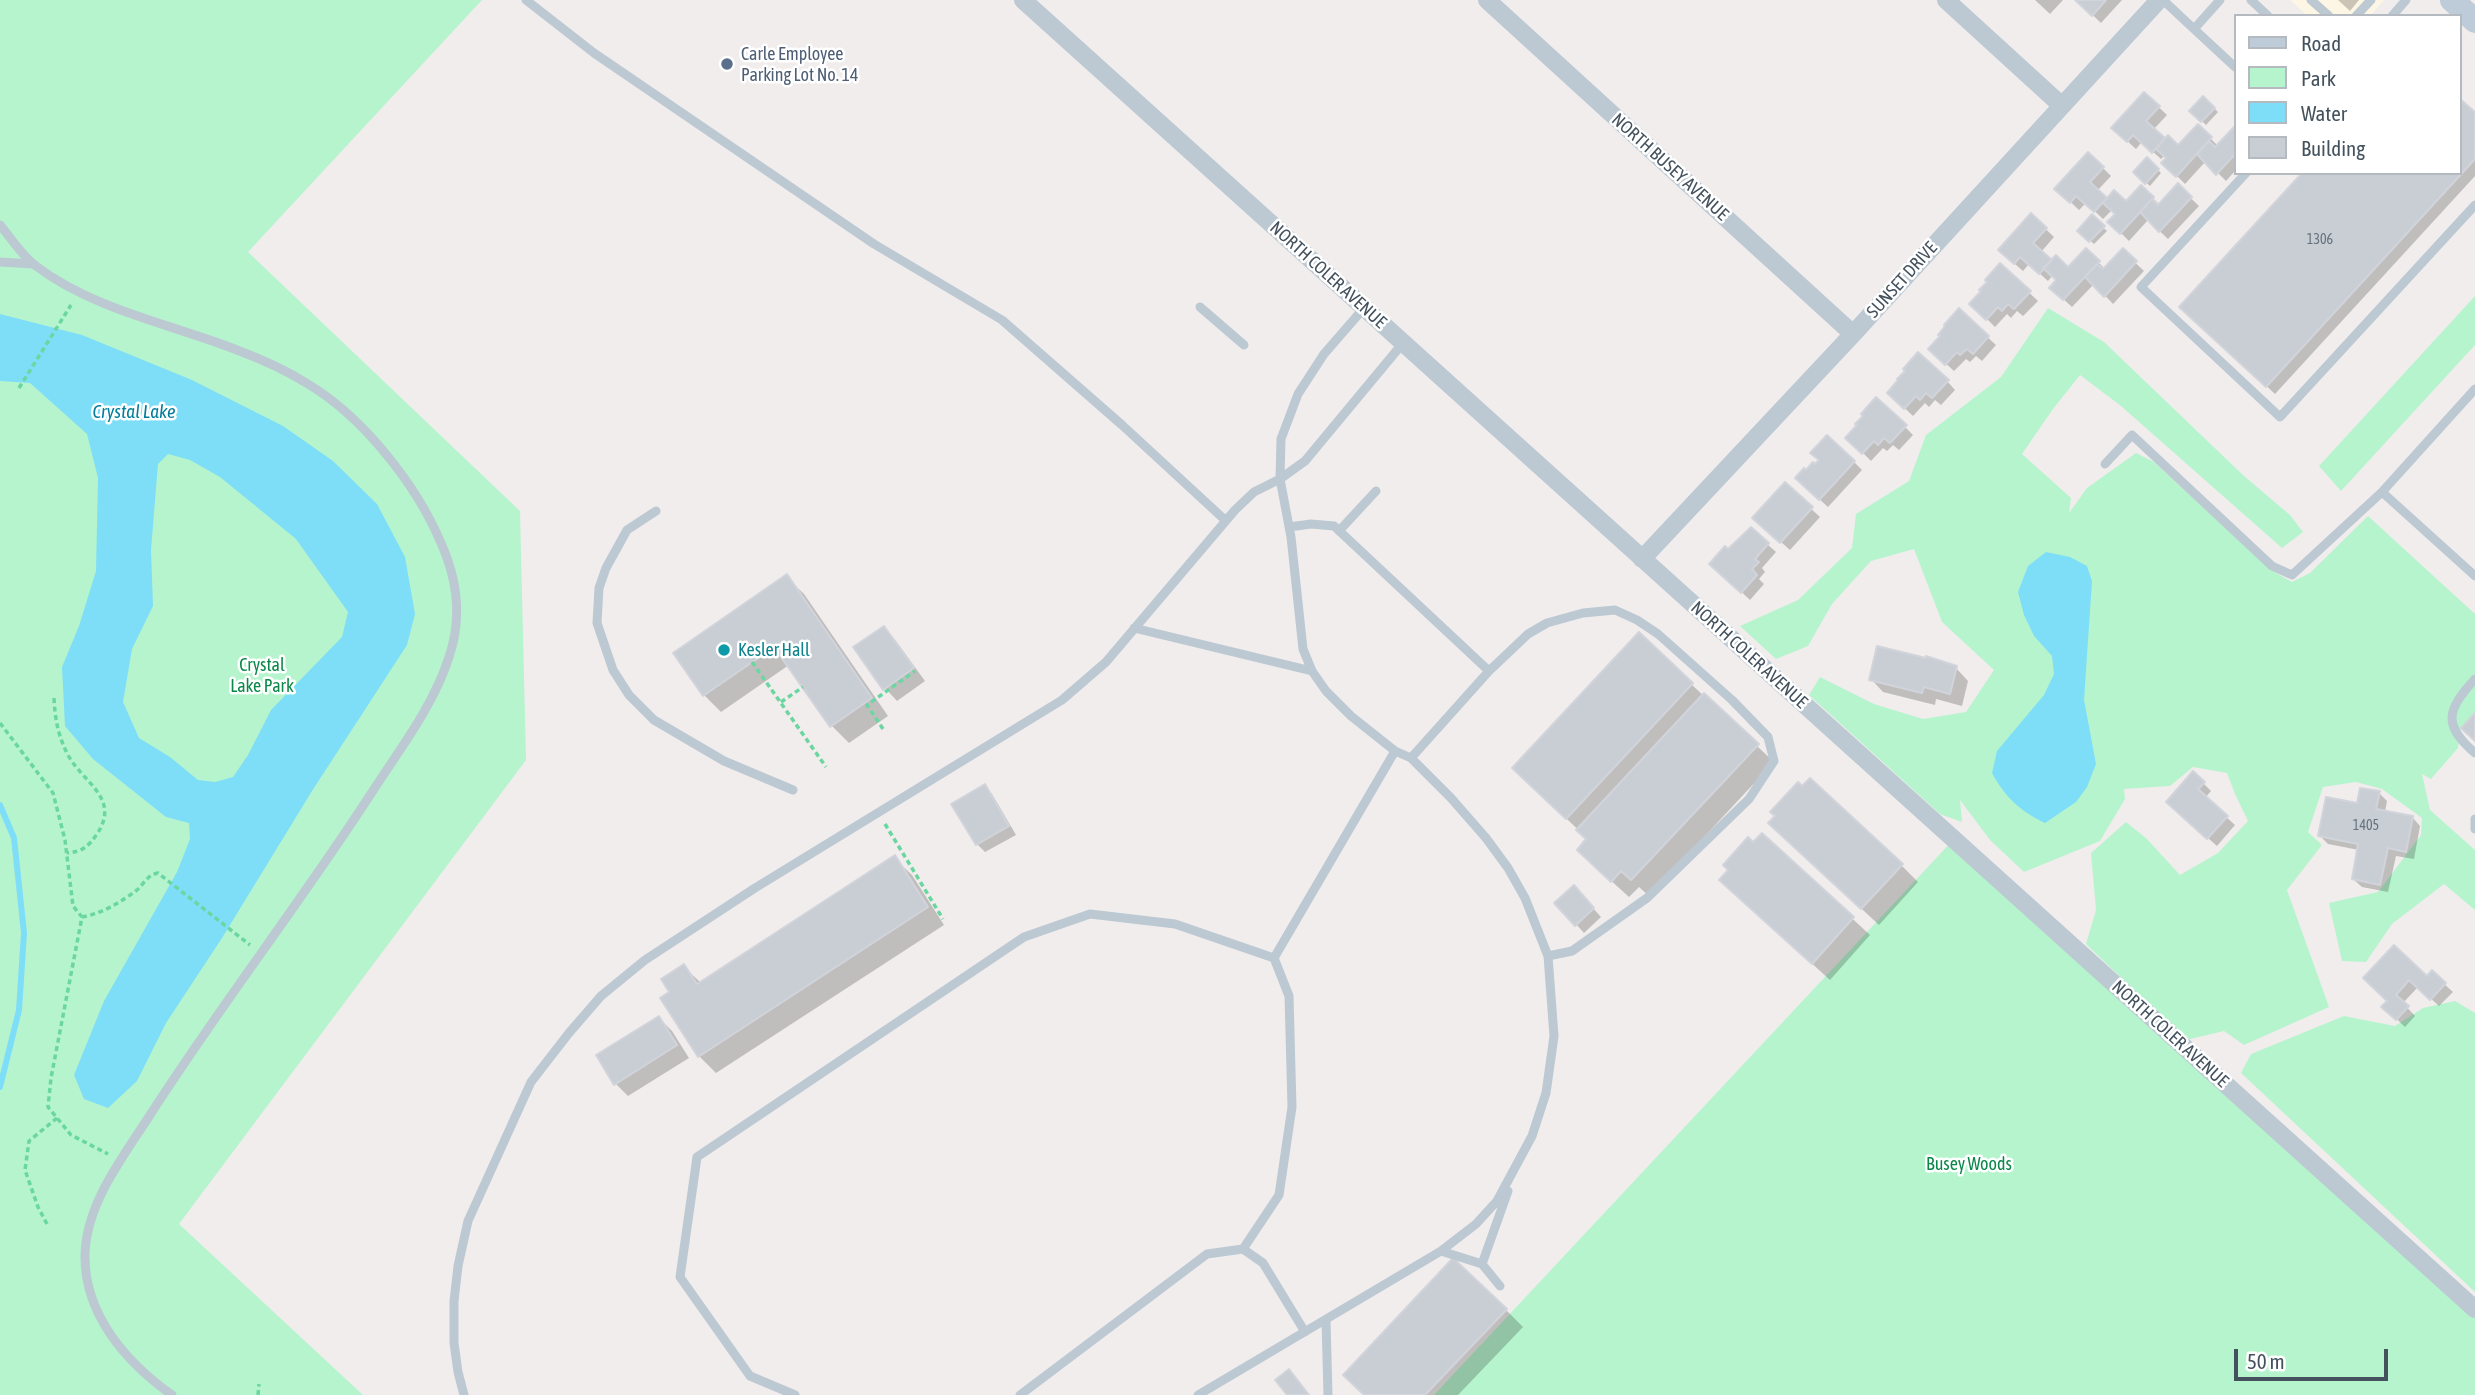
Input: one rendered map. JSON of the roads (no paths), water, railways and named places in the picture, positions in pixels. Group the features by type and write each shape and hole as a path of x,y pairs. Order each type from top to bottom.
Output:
{"main road":[{"path":"2452,0 2475,20"}],"street":[{"name":"NORTH COLER AVENUE","path":"1023,0 2475,1309"},
{"name":"NORTH BUSEY AVENUE","path":"1487,0 1853,334"},
{"path":"1946,0 2061,105"},
{"name":"SUNSET DRIVE","path":"1642,558 2161,0"}],"lane":[{"path":"526,0 594,53 874,244 1002,320 1115,418 1225,520"},
{"path":"2161,0 2234,66"},
{"path":"2194,29 2220,0"},
{"path":"2250,0 2266,14"},
{"path":"2311,0 2327,14"},
{"path":"2358,14 2371,0"},
{"path":"2394,14 2406,0"},
{"path":"2244,175 2141,287 2280,417 2475,205"},
{"path":"0,225 33,264 63,283 94,298 279,368 309,384 335,403 360,426 398,470 442,544 454,579 458,607 457,624 449,657 435,693 329,860 176,1074 128,1149 88,1229 85,1255 87,1275 106,1328 117,1345 144,1375 172,1395"},
{"path":"0,262 33,264"},
{"path":"1200,307 1244,345"},
{"path":"1364,307 1324,354 1298,394 1281,439 1280,479 1289,527 1300,631 1303,649 1312,671 1326,691 1351,716 1395,751 1411,758 1486,838 1525,898 1548,956 1554,1012 1552,1062 1546,1093 1482,1264"},
{"path":"464,1395 454,1343 454,1301 458,1266 472,1212 531,1082 601,996 645,960 1062,701 1106,663 1225,520 1254,492 1280,479 1305,461 1403,343"},
{"path":"2105,464 2132,435 2272,566 2292,575 2382,492 2475,388"},
{"path":"1339,531 1376,491"},
{"path":"2382,492 2475,576"},
{"path":"656,511 628,530 606,568 599,588 597,623 613,670 629,695 654,720 724,761 793,790"},
{"path":"1289,527 1311,524 1334,526 1489,671"},
{"path":"1411,758 1489,671 1528,634 1547,623 1583,613 1615,610 1658,634 1732,700 1768,737 1774,761 1749,799 1647,898 1572,951 1548,956"},
{"path":"1134,628 1312,671"},
{"path":"2475,679 2456,700 2451,715 2455,732 2475,753"},
{"path":"1274,958 1395,751"},
{"path":"2475,820 2475,829"},
{"path":"795,1395 750,1377 680,1277 697,1157 1024,937 1090,914 1175,924 1274,958 1289,996 1292,1107 1279,1195 1243,1249"},
{"path":"1198,1395 1441,1251 1476,1224 1497,1201 1516,1170"},
{"path":"1020,1395 1207,1254 1243,1249 1263,1263 1305,1332"},
{"path":"1441,1251 1482,1264 1500,1286"},
{"path":"1326,1320 1328,1395"}],"water":[{"name":"Crystal Lake","path":"0,314 82,335 192,380 283,426 333,461 377,504 405,557 415,614 407,645 166,1023 137,1081 108,1108 84,1099 74,1075 104,1001 177,872 190,839 189,823 166,817 93,759 65,726 62,667 79,626 96,571 98,478 87,434 30,383 0,381","holes":["168,454 190,460 220,477 296,539 348,612 342,637 271,710 248,755 233,777 215,782 198,780 170,757 139,738 123,702 132,649 153,606 151,550 158,464"]},
{"path":"2046,552 2070,557 2087,566 2092,581 2084,700 2096,764 2087,787 2076,802 2045,823 2014,802 1992,773 1997,751 2044,695 2054,674 2052,656 2034,636 2024,615 2018,592 2028,566"}],"waterway":[{"path":"0,805 14,838 24,933 19,1010 0,1087"}],"place":[{"name":"Carle Employee Parking Lot No. 14","path":"727,64"},
{"name":"Kesler Hall","path":"724,650"}],"park label":[{"name":"Crystal Lake Park","path":"262,675"},
{"name":"Busey Woods","path":"1969,1164"}]}
